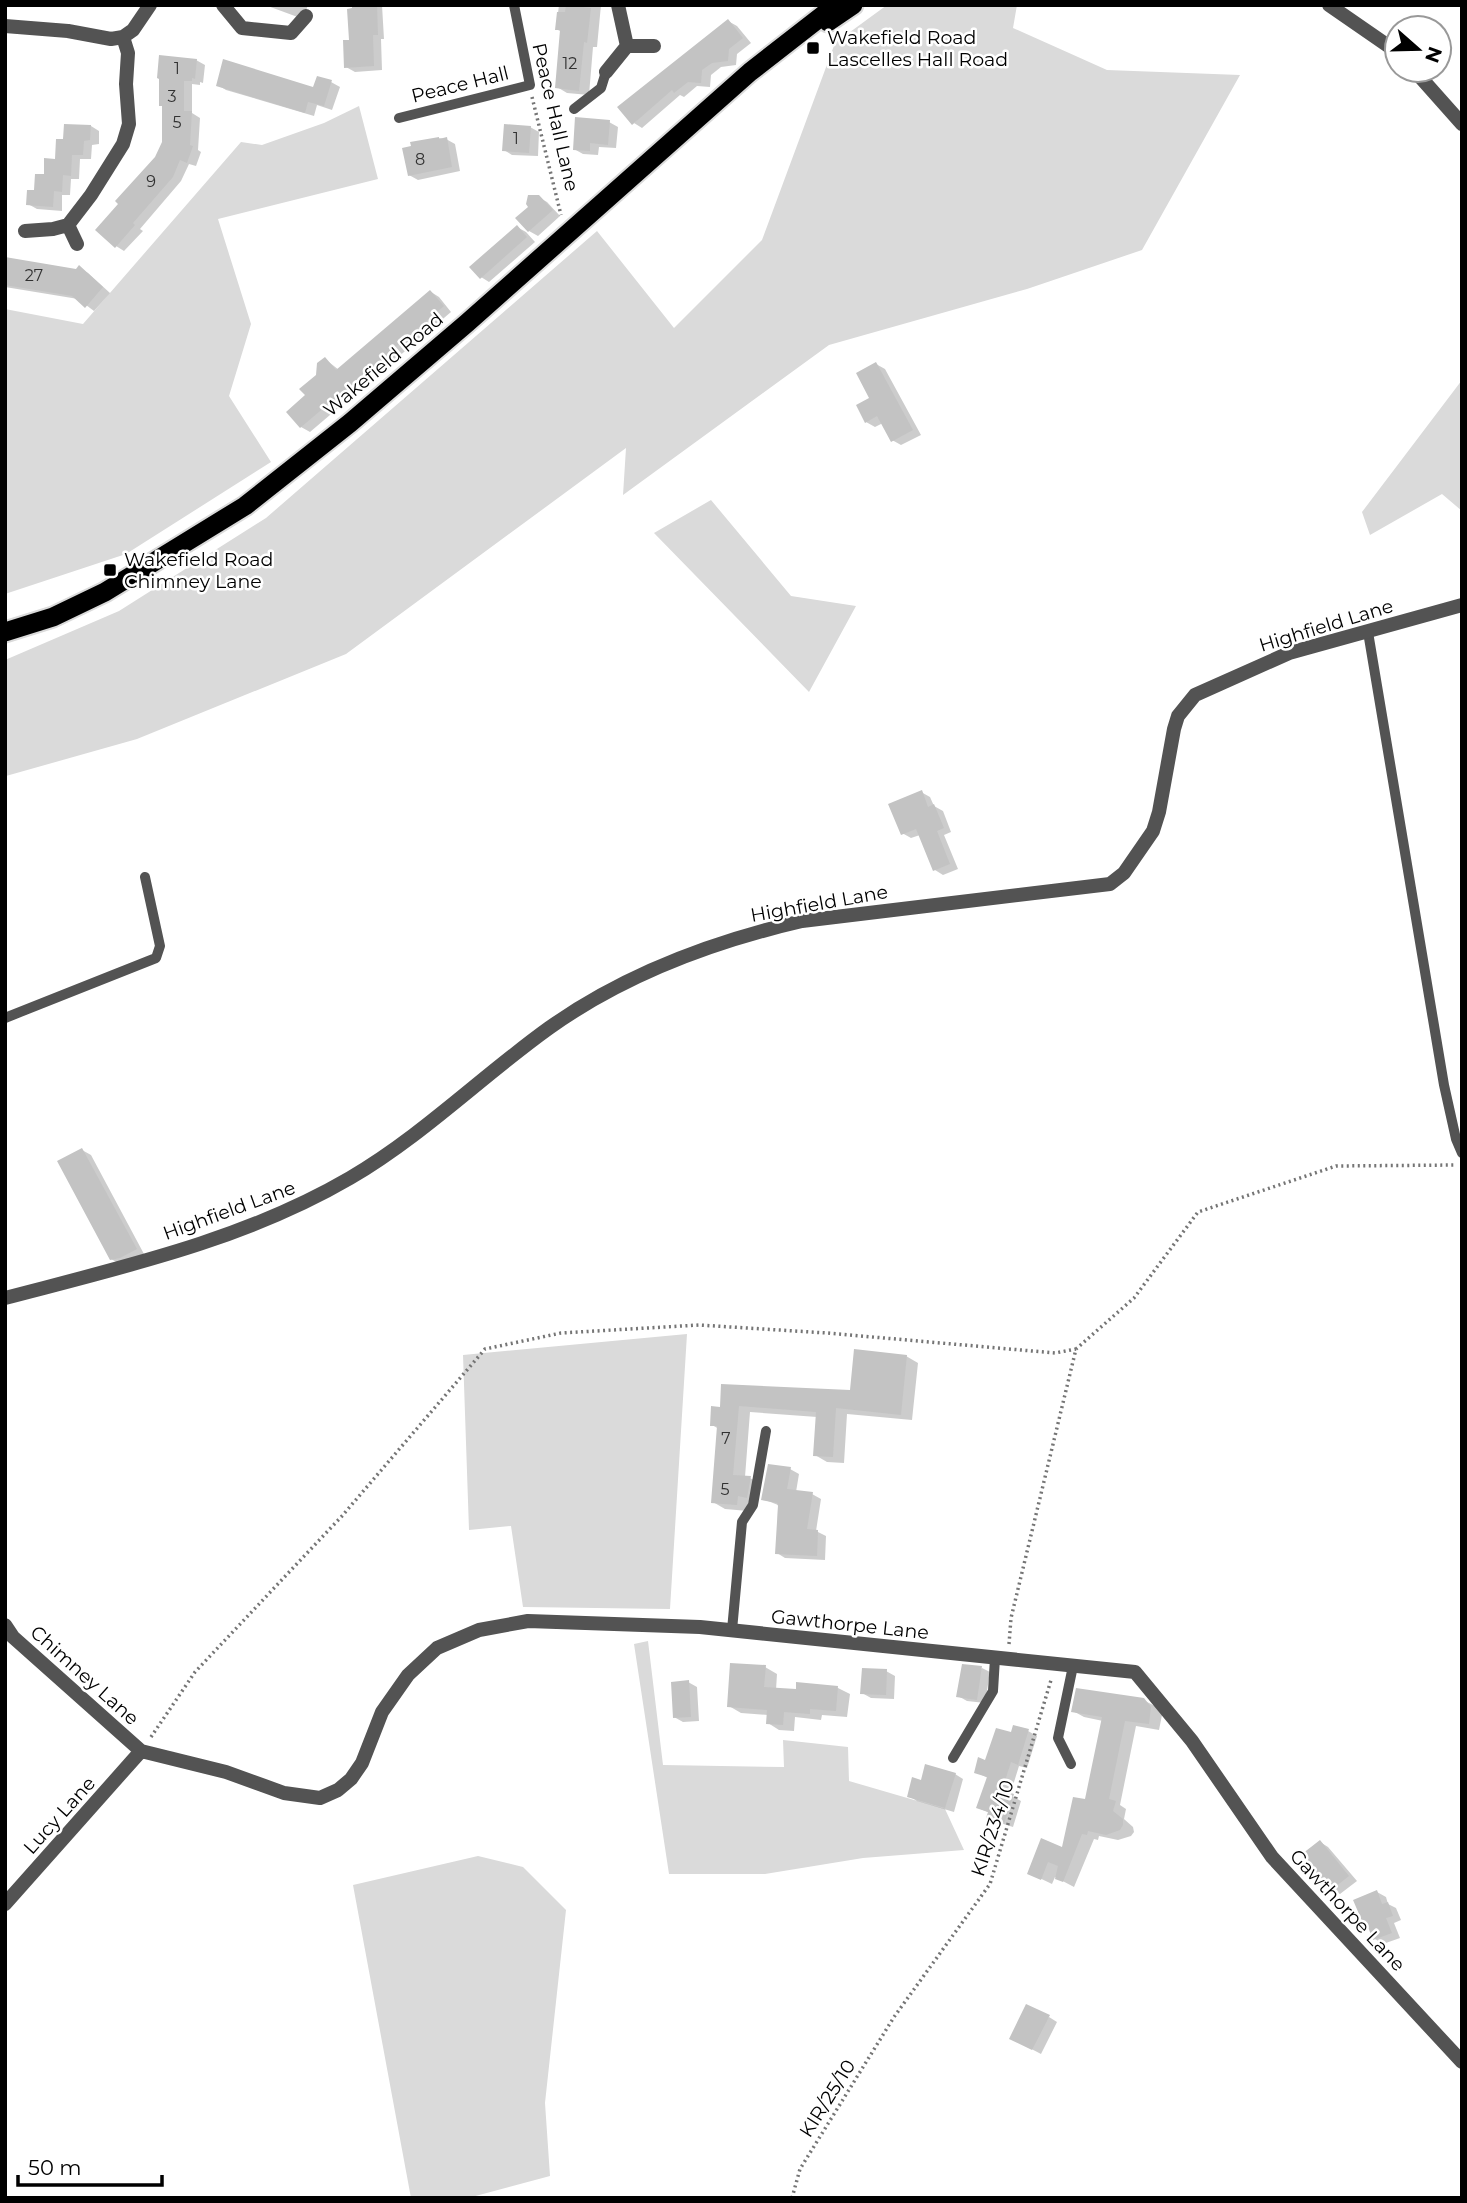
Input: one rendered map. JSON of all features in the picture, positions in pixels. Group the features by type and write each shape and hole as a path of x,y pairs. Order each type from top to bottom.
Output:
{"highway":[{"name":"Wakefield Road","path":"5,632 53,617 105,592 245,506 350,423 751,72 836,5"},
{"name":"Wakefield Road","path":"751,72 853,5"}],"street":[{"path":"5,26 111,39 123,37 133,30 150,5"},
{"path":"223,5 243,28 291,33 306,16"},
{"path":"618,5 627,47"},
{"path":"1329,5 1383,42"},
{"path":"25,231 68,225 91,195 123,144 129,124 126,84 128,53 123,37"},
{"path":"606,72 627,47 654,47"},
{"path":"1426,84 1462,124"},
{"path":"68,225 77,244"},
{"name":"Highfield Lane","path":"5,1298 196,1246 267,1221 319,1196 384,1156 560,1020 612,989 676,958 756,932 802,921 1110,884 1124,873 1153,831 1178,716 1195,695 1289,653 1462,605"},
{"name":"Gawthorpe Lane","path":"141,1751 226,1772 284,1793 320,1798 338,1790 351,1779 362,1763 382,1712 408,1675 438,1648 479,1630 528,1621 700,1627 1135,1672 1192,1741 1272,1857 1462,2062"},
{"name":"Chimney Lane","path":"5,1625 13,1637 141,1751"},
{"name":"Lucy Lane","path":"5,1904 141,1751"}],"lane":[{"name":"Peace Hall Lane","path":"514,5 530,85"},
{"path":"574,109 601,88 606,72"},
{"name":"Peace Hall","path":"399,118 530,85"},
{"path":"1368,632 1442,1072 1456,1139 1462,1153"},
{"path":"5,1018 156,958 160,946 145,877"},
{"path":"732,1630 742,1522 753,1505 766,1431"},
{"path":"953,1758 993,1691 1002,1659"},
{"path":"1071,1764 1058,1738 1073,1666"}],"path":[{"name":"Peace Hall Lane","path":"530,85 565,236"},
{"path":"141,1751 195,1672 342,1516 485,1349 561,1333 699,1325 1055,1353 1076,1349 1133,1298 1198,1212 1336,1166 1462,1165"},
{"path":"1002,1659 1076,1349"},
{"name":"KIR/234/10","path":"894,2017 990,1884 1056,1664"},
{"name":"KIR/25/10","path":"792,2198 800,2169 894,2017"}],"shaded area":[{"path":"887,5 1017,5 1013,28 1107,70 1240,75 1142,250 1027,289 829,345 623,495 626,448 346,654 137,739 6,776 5,660 119,611 266,518 597,231 674,328 762,240 835,43"},
{"path":"359,106 378,179 218,219 251,324 229,396 271,462 126,554 5,594 5,309 83,324 241,142 262,145 324,123"},
{"path":"1462,380 1462,511 1442,494 1370,535 1362,512"},
{"path":"711,500 791,596 856,606 809,692 654,533"},
{"path":"687,1334 670,1609 523,1607 511,1526 469,1530 463,1355"},
{"path":"648,1641 663,1765 784,1767 783,1740 848,1747 849,1781 945,1809 964,1850 863,1858 765,1874 669,1874 634,1644"},
{"path":"478,1856 523,1867 566,1910 545,2103 550,2176 468,2198 411,2198 353,1885"}],"building":[{"path":"352,5 377,5 378,35 373,35 374,66 344,68 343,40 349,40 347,9 352,8"},
{"path":"566,5 591,8 579,91 555,88 560,30 555,30 557,12 565,12"},
{"path":"728,19 743,38 729,49 728,61 712,63 702,70 701,83 688,82 674,93 672,90 632,125 617,107"},
{"path":"159,55 197,59 195,79 184,81 184,111 192,111 190,145 193,146 187,163 180,160 173,177 115,248 95,230 118,204 115,201 155,157 162,142 162,106 159,106 157,78"},
{"path":"223,59 313,87 317,76 332,80 324,106 308,102 305,113 216,86"},
{"path":"575,117 610,120 608,145 590,143 590,151 573,150"},
{"path":"64,124 91,125 90,140 84,141 83,155 72,155 71,176 63,175 62,192 54,191 53,207 26,205 27,190 34,190 35,174 44,174 44,158 55,159 56,139 63,139"},
{"path":"504,124 531,126 529,153 502,151"},
{"path":"447,137 452,167 408,176 402,148 411,146 410,142"},
{"path":"528,195 539,195 553,210 528,232 515,218 528,207"},
{"path":"517,225 527,237 480,279 469,267"},
{"path":"5,257 76,269 79,265 103,287 85,308 72,296 5,285"},
{"path":"430,290 444,306 300,428 286,412 305,395 299,389 316,375 317,363 325,357 336,370"},
{"path":"876,362 913,430 891,442 877,416 865,423 856,405 869,398 856,373"},
{"path":"922,790 928,807 934,804 944,828 937,831 950,864 933,871 916,829 901,835 888,804"},
{"path":"82,1148 137,1249 120,1258 110,1260 57,1161"},
{"path":"854,1349 907,1355 901,1415 836,1408 833,1457 813,1456 816,1412 739,1406 733,1475 751,1476 747,1498 738,1496 737,1505 711,1503 717,1426 710,1426 711,1406 720,1407 721,1384 850,1390"},
{"path":"768,1464 791,1467 787,1489 813,1492 807,1529 818,1530 817,1556 775,1554 778,1506 777,1503 761,1500"},
{"path":"730,1663 766,1665 764,1687 796,1689 796,1682 838,1686 836,1711 810,1709 810,1714 784,1712 783,1725 766,1724 767,1710 727,1707"},
{"path":"962,1664 982,1666 977,1700 956,1697"},
{"path":"862,1668 887,1669 886,1695 860,1694"},
{"path":"689,1680 691,1717 673,1718 671,1682"},
{"path":"1076,1688 1144,1698 1151,1707 1149,1724 1125,1721 1109,1799 1116,1801 1113,1811 1123,1819 1120,1830 1106,1835 1088,1831 1087,1835 1082,1834 1063,1882 1055,1879 1058,1866 1048,1862 1041,1880 1027,1874 1041,1838 1062,1847 1073,1797 1085,1799 1102,1717 1071,1712"},
{"path":"1013,1725 1029,1729 1018,1765 1011,1762 1002,1790 1014,1794 1004,1824 986,1818 988,1812 976,1808 987,1777 974,1773 978,1757 985,1760 996,1728 1011,1732"},
{"path":"925,1764 956,1773 945,1808 907,1797 912,1777 921,1780"},
{"path":"1320,1840 1349,1876 1330,1891 1302,1854"},
{"path":"1377,1890 1382,1904 1388,1902 1393,1916 1386,1918 1392,1933 1373,1940 1353,1900"},
{"path":"1026,2004 1050,2015 1032,2050 1009,2039"}],"place":[{"name":"Wakefield Road Lascelles Hall Road","path":"813,48"},
{"name":"Wakefield Road Chimney Lane","path":"110,570"}]}
